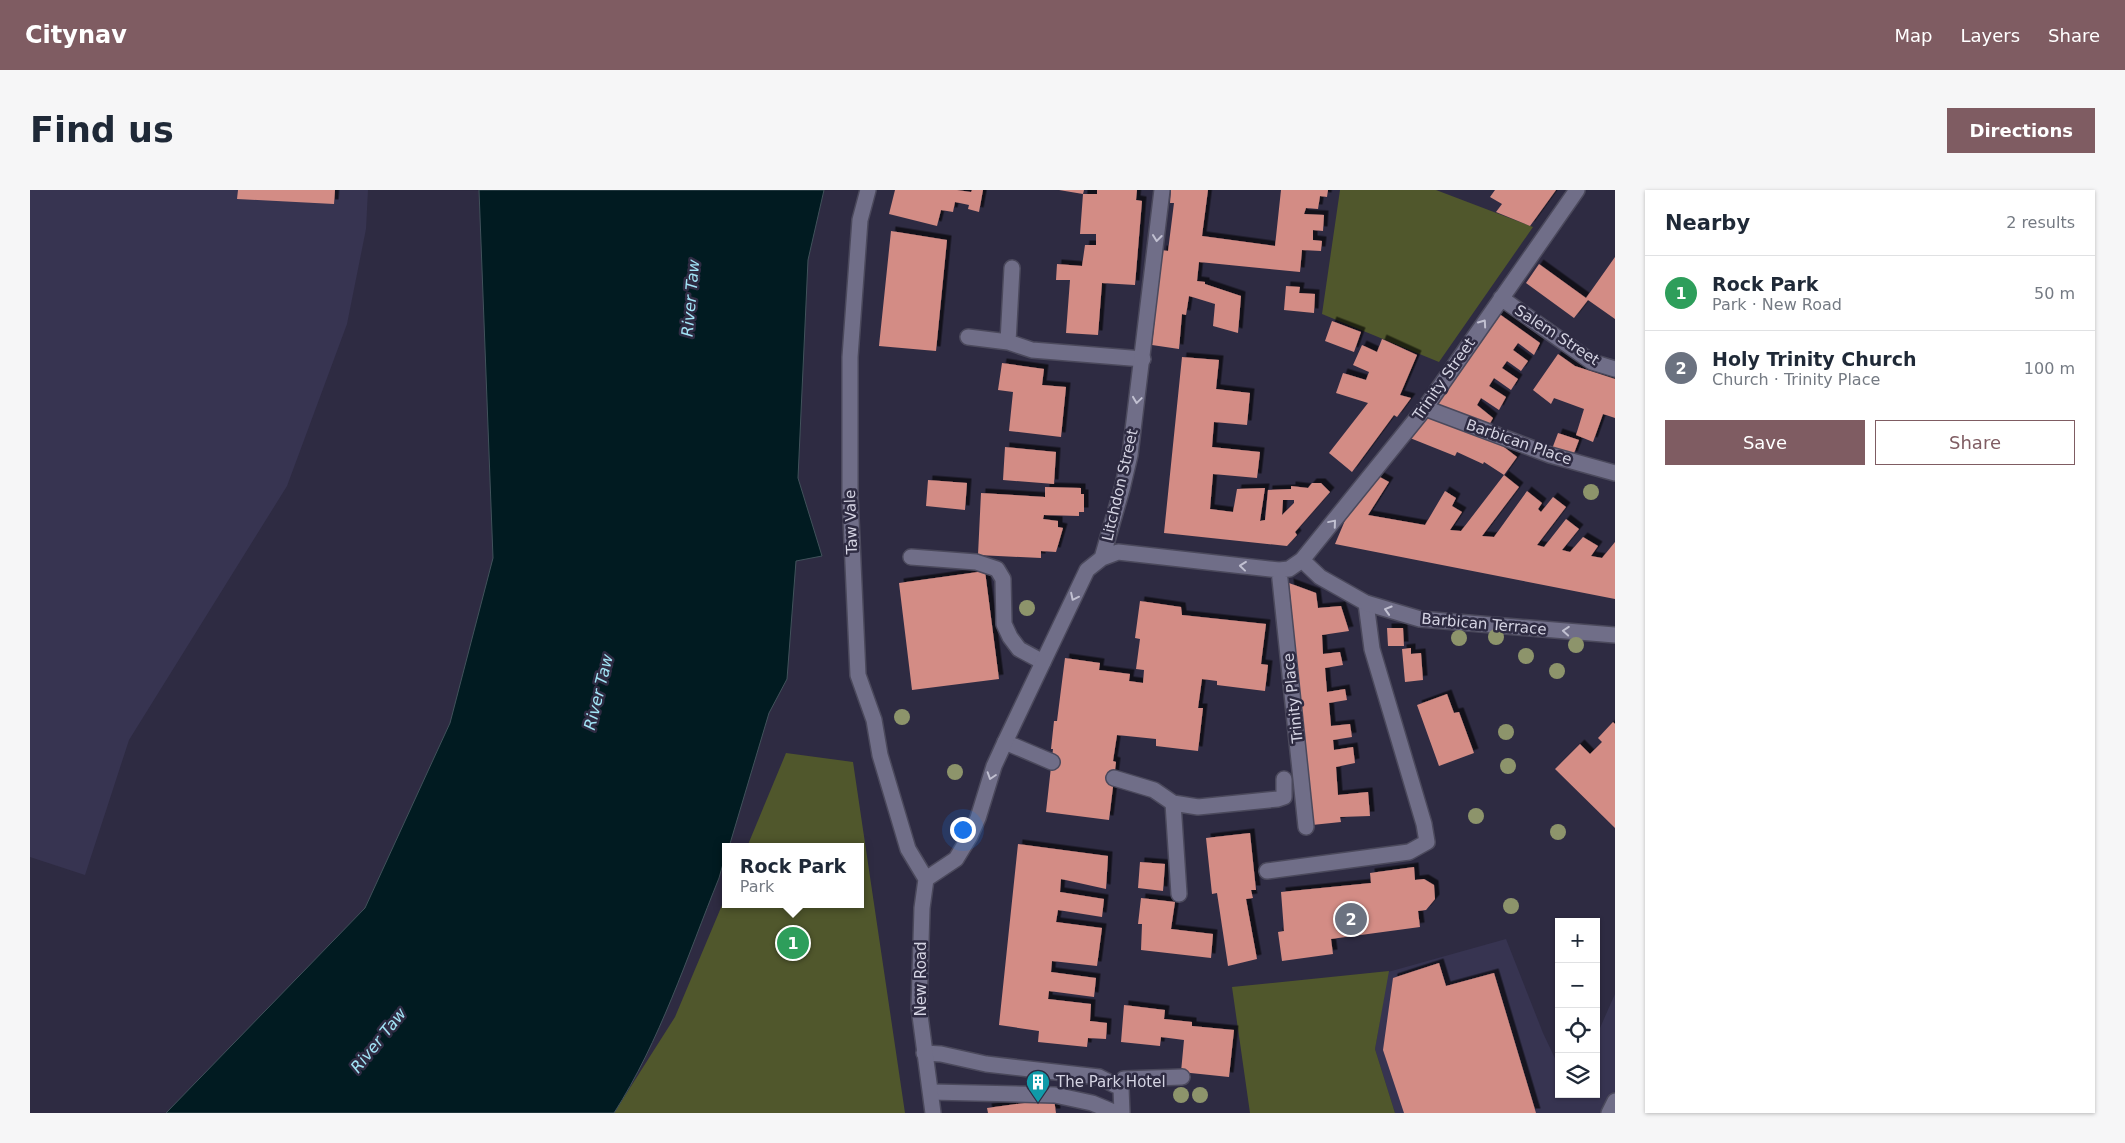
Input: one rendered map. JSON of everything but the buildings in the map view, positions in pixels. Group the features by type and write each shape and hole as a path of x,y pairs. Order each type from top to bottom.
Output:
{"street":[{"name":"Taw Vale","path":"868,190 860,220 850,357 850,496 858,675 874,720 880,755 908,848 926,879"},
{"name":"Litchdon Street","path":"926,879 956,859 970,836 994,766 1005,742 1087,570 1102,558 1120,498 1130,455 1162,190"},
{"name":"Trinity Street","path":"1302,560 1425,408 1578,190"},
{"path":"1008,342 1012,268"},
{"name":"Salem Street","path":"1501,298 1592,362 1615,369"},
{"path":"968,337 1008,342 1032,350 1143,359"},
{"name":"Barbican Place","path":"1425,408 1550,455 1615,473"},
{"path":"1102,558 1118,552 1279,570 1289,568 1302,560"},
{"path":"910,558 976,562 997,569 1003,579 1004,624 1010,637 1019,648 1043,662"},
{"name":"Barbican Terrace","path":"1302,560 1320,577 1366,603 1420,619 1615,636"},
{"name":"Trinity Place","path":"1279,570 1306,827"},
{"path":"1267,871 1409,852 1427,842 1422,816 1372,649 1366,603"},
{"path":"1005,742 1052,762"},
{"path":"1114,778 1154,790 1173,803 1198,807 1278,800 1284,797 1284,779"},
{"path":"1173,803 1179,894"},
{"name":"New Road","path":"926,879 922,908 919,1008 933,1113"},
{"path":"924,1053 941,1054 986,1064 1099,1077 1121,1088"},
{"path":"1122,1113 1121,1088 1124,1079 1182,1078"},
{"path":"931,1092 1055,1095 1088,1107 1116,1113"},
{"path":"1609,1113 1615,1101"}],"shaded area":[{"path":"30,190 368,190 366,229 347,324 287,486 129,740 85,875 30,857"},
{"path":"1506,939 1555,1058 1555,1098 1600,1098 1600,1028 1615,994 1615,1113 1395,1113 1375,1049 1388,972"}],"green space":[{"path":"1340,190 1436,190 1533,227 1439,362 1322,314"},
{"path":"786,753 853,762 905,1113 614,1113 675,1017 722,905 722,908 864,908 864,843 749,843"},
{"path":"1389,971 1375,1049 1395,1113 1250,1113 1232,987"}],"water":[{"name":"River Taw","path":"479,190 824,190 808,260 798,478 822,556 796,561 787,679 769,713 730,843 722,843 722,868 719,878 684,968 645,1057 614,1113 166,1113 365,908 450,723 493,558"}],"place":[{"name":"Holy Trinity Church","path":"1351,919"},
{"name":"Rock Park","path":"793,943"},
{"name":"The Park Hotel","path":"1038,1103"}]}
